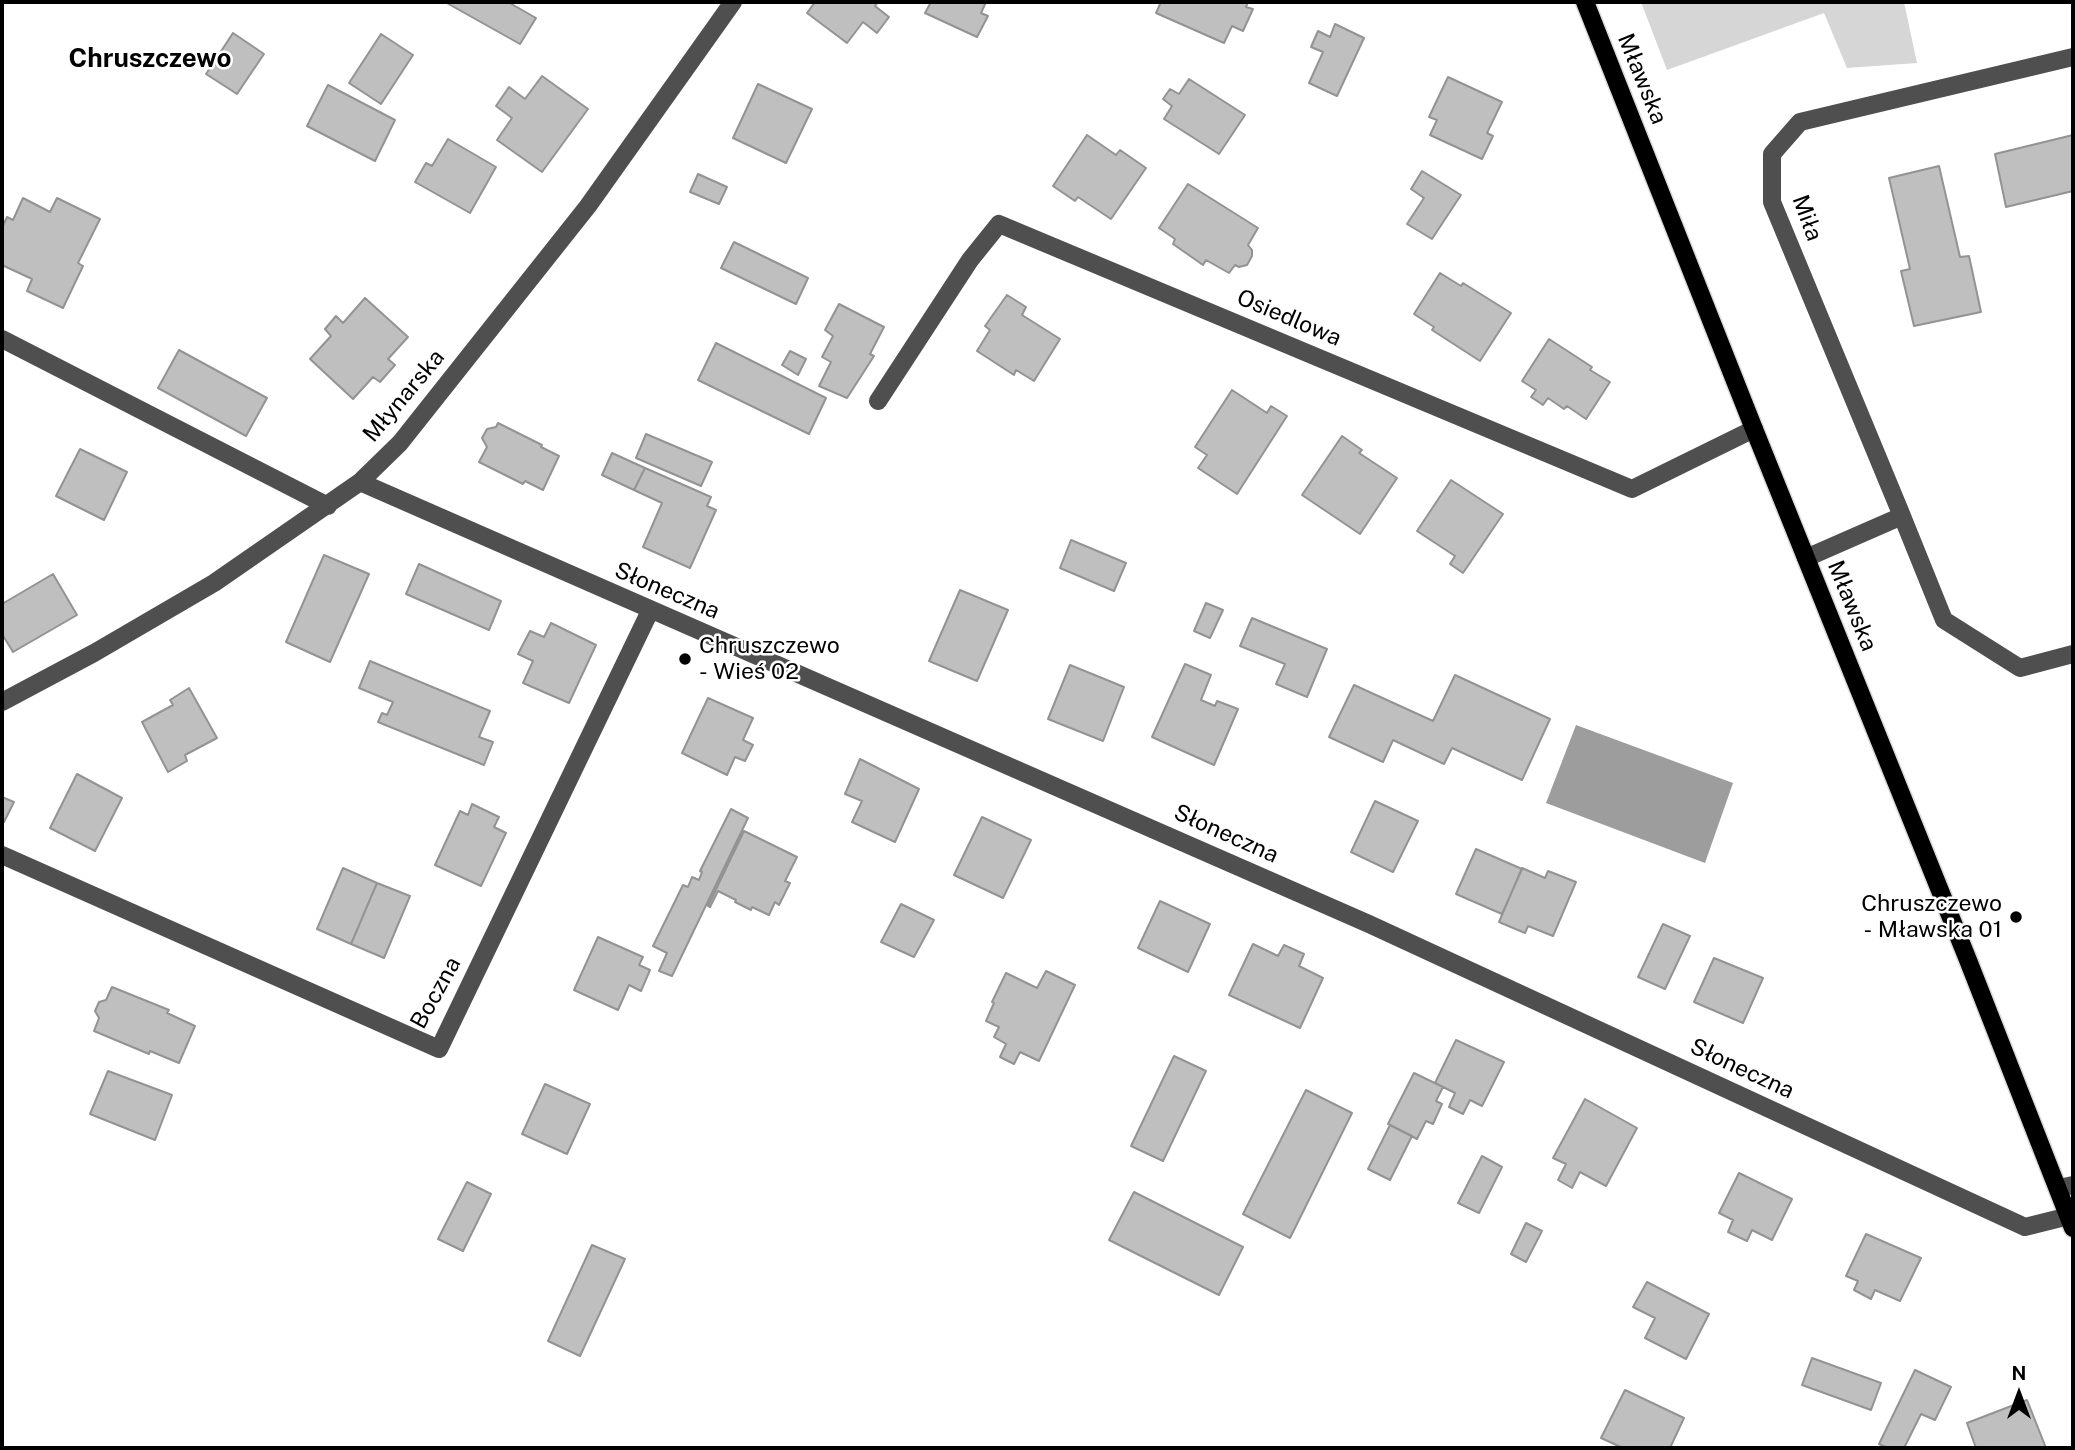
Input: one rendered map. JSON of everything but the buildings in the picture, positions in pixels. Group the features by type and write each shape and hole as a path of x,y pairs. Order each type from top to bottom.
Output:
{"main road":[{"name":"Mławska","path":"1585,2 1806,558 2066,1187 2071,1222"}],"street":[{"name":"Młynarska","path":"2,702 94,653 214,583 360,482 400,443 579,216 733,2"},
{"name":"Miła","path":"2073,57 1800,122 1772,154 1772,202 1944,620 2020,668 2073,654"},
{"name":"Osiedlowa","path":"878,401 970,260 999,224 1632,489 1754,429"},
{"path":"2,340 328,506"},
{"name":"Słoneczna","path":"360,482 1369,924 2025,1227 2071,1222"},
{"path":"1806,558 1902,516"},
{"name":"Boczna","path":"2,855 439,1048 650,611"}],"shaded area":[{"path":"1641,2 1904,2 1917,63 1847,68 1824,13 1667,70"},
{"path":"1576,725 1733,783 1705,863 1546,803"}],"place":[{"name":"Chruszczewo - Wieś 02","path":"685,659"},
{"name":"Chruszczewo - Mławska 01","path":"2016,917"}],"district":[{"name":"Chruszczewo","path":"150,59"}]}
